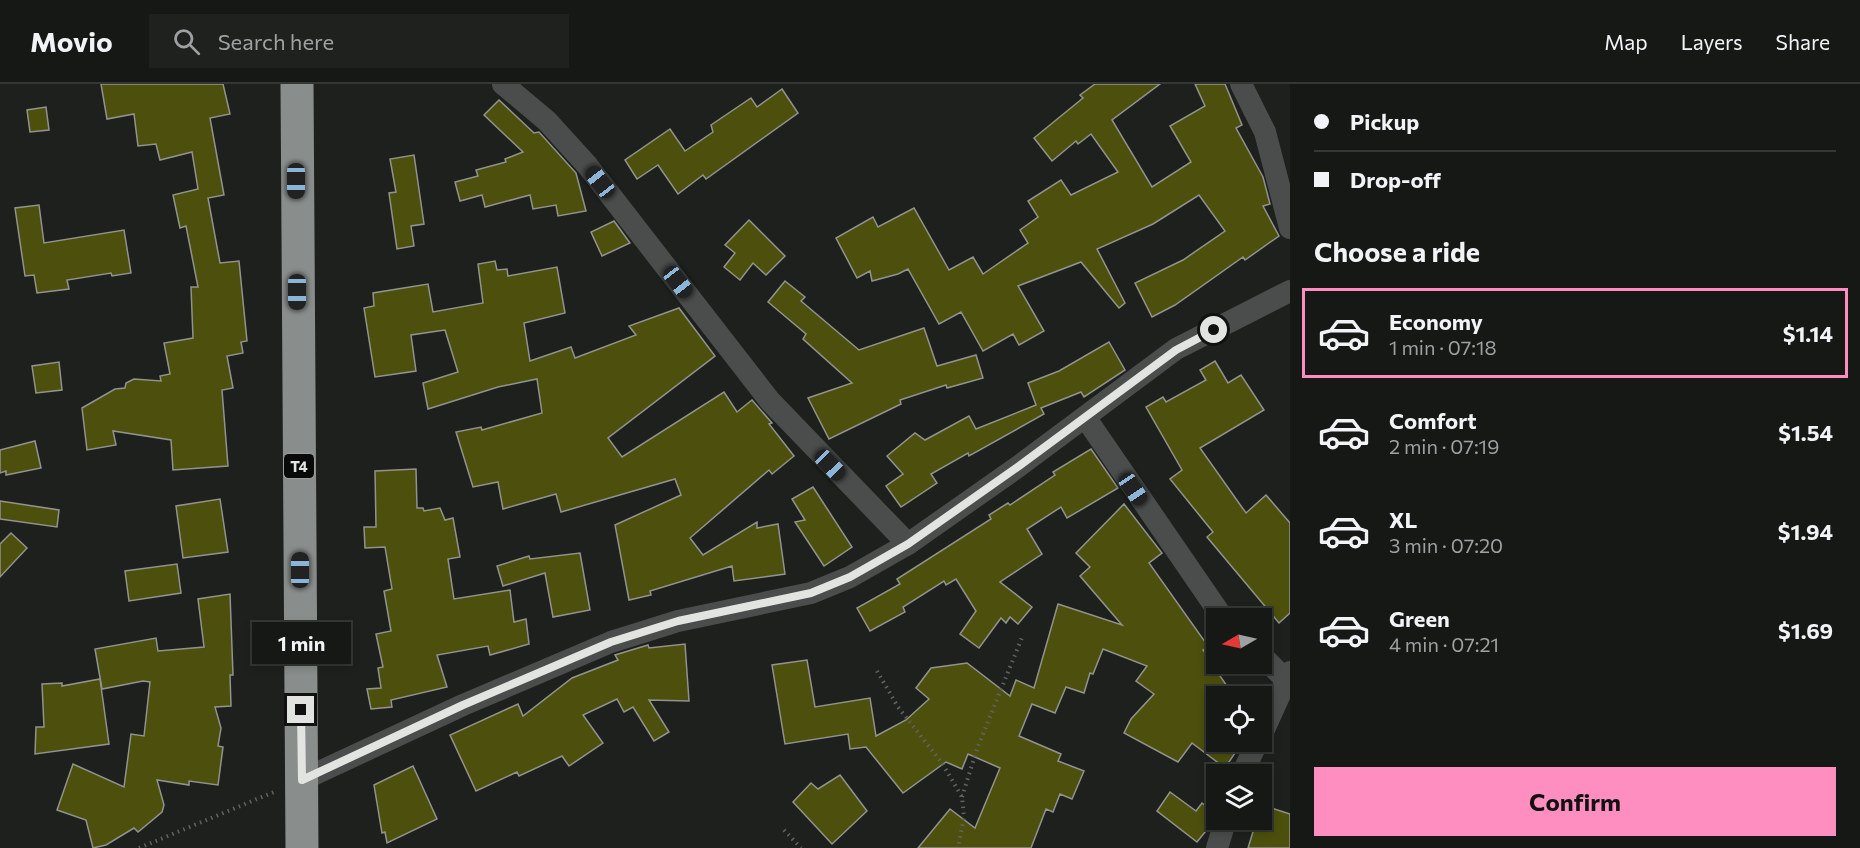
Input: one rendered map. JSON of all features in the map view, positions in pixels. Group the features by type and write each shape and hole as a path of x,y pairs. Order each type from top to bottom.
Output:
{"highway":[{"name":"T4","path":"297,84 302,848"}],"street":[{"path":"503,84 546,121 587,165 770,401 908,544"},
{"path":"1241,84 1265,132 1290,228"},
{"path":"302,780 463,705 611,642 678,621 811,593 850,577 908,544 1176,350 1290,291"},
{"path":"1085,417 1216,608"},
{"path":"1272,664 1288,676 1272,712"},
{"path":"1217,848 1223,830"}],"path":[{"path":"958,848 964,817 963,797 977,749 1023,635"},
{"path":"878,671 898,707 942,763 963,797"},
{"path":"139,848 302,780"},
{"path":"784,830 801,848"}],"building":[{"path":"101,84 223,84 230,114 210,118 224,195 208,198 220,263 239,261 247,341 241,342 243,353 227,356 233,388 222,390 228,466 173,470 171,440 113,431 116,445 87,450 82,408 115,389 125,388 126,383 134,379 161,381 160,376 170,374 164,343 193,338 191,287 198,287 186,226 180,228 173,195 198,189 192,152 160,160 156,144 138,146 134,114 107,119"},
{"path":"1095,84 1160,84 1112,120 1152,187 1191,162 1170,126 1205,106 1195,84 1225,84 1242,125 1236,128 1263,177 1270,204 1263,206 1279,236 1245,260 1243,257 1175,305 1152,317 1135,283 1183,260 1225,231 1199,195 1153,224 1097,249 1125,303 1119,308 1081,262 1018,286 1044,331 1019,345 1013,334 983,351 961,312 939,324 908,269 872,281 870,271 857,278 836,238 873,217 878,227 914,208 949,270 973,257 983,274 1028,243 1020,230 1038,217 1028,201 1061,180 1071,195 1118,172 1091,134 1078,144 1076,141 1052,161 1034,138 1083,98 1080,95"},
{"path":"782,89 798,113 706,179 703,175 678,194 658,165 637,179 625,160 670,129 685,151 713,132 711,125 751,98 757,107"},
{"path":"499,100 534,133 539,132 576,173 586,211 558,216 556,205 533,209 530,195 485,207 482,195 460,201 455,182 478,176 476,170 506,162 505,159 523,152 484,115"},
{"path":"46,107 49,130 30,132 27,110"},
{"path":"414,155 424,224 411,226 414,246 397,249 389,193 396,192 390,159"},
{"path":"39,205 44,243 124,230 131,273 112,276 111,273 67,280 69,289 37,293 34,275 25,276 15,208"},
{"path":"749,220 785,256 766,275 753,263 740,280 724,267 735,253 725,245"},
{"path":"614,221 630,243 602,256 591,232"},
{"path":"495,261 497,270 507,269 508,276 557,267 565,313 524,323 530,361 571,347 575,358 636,335 629,326 679,308 715,356 608,438 622,457 724,392 737,412 752,400 772,423 769,424 794,456 772,474 769,470 690,538 703,555 757,522 757,528 778,524 785,574 734,581 732,566 650,591 651,595 629,600 615,525 681,495 675,479 561,512 556,494 503,509 498,482 473,487 456,432 481,427 482,430 542,413 537,379 498,387 428,409 423,383 458,372 445,330 411,335 416,371 375,377 364,308 374,306 373,293 428,284 433,312 483,303 478,264"},
{"path":"785,281 805,297 801,301 859,350 924,328 937,366 976,355 983,378 947,388 946,385 900,400 901,404 829,439 808,398 852,383 803,339 806,334 768,302"},
{"path":"1109,342 1125,370 1084,397 1081,392 1041,408 1044,414 969,456 968,453 931,474 937,483 901,507 886,486 903,474 887,456 915,433 925,440 969,416 976,429 1036,405 1028,383 1059,371"},
{"path":"1215,361 1228,383 1241,375 1264,410 1200,448 1246,513 1266,495 1290,523 1290,613 1279,623 1272,615 1272,608 1266,608 1207,537 1213,532 1170,479 1182,470 1146,407 1163,397 1166,402 1206,380 1200,370"},
{"path":"59,362 62,390 36,393 32,366"},
{"path":"35,441 41,468 6,475 6,471 0,473 0,450"},
{"path":"1091,449 1118,488 1067,518 1061,507 1027,529 1042,554 1000,582 1032,607 1018,624 1010,617 1006,623 1001,618 979,648 960,634 976,611 956,579 946,585 944,581 903,607 905,612 870,631 857,608 900,584 897,579 991,519 989,515 1008,503 1010,505 1055,475 1053,472"},
{"path":"416,469 417,508 423,508 424,511 440,508 445,520 453,518 460,557 448,559 454,599 510,590 514,622 526,619 529,644 490,655 488,646 437,655 447,687 391,700 392,707 371,709 367,689 381,688 378,668 383,667 376,634 391,631 384,591 392,589 385,547 365,548 364,527 376,527 375,471"},
{"path":"813,487 852,547 824,566 795,522 805,520 792,499"},
{"path":"220,499 228,552 183,558 176,506"},
{"path":"0,501 59,510 57,527 0,519"},
{"path":"1124,504 1162,553 1149,563 1206,643 1203,650 1206,654 1206,674 1223,674 1220,676 1227,686 1206,686 1206,752 1236,752 1228,764 1220,764 1192,743 1178,762 1124,733 1131,719 1154,694 1136,681 1147,666 1103,649 1093,674 1090,673 1084,693 1066,687 1055,713 1032,704 1019,736 1061,754 1058,761 1084,771 1072,799 1060,794 1053,812 1046,809 1031,848 918,848 950,809 975,828 1000,768 968,754 962,769 946,762 903,793 866,747 850,749 848,734 785,744 772,665 807,660 815,707 870,698 876,736 906,720 929,699 916,688 931,668 967,663 1010,696 1016,680 1034,688 1058,604 1122,625 1080,576 1090,567 1076,553"},
{"path":"11,533 27,548 0,577 0,544"},
{"path":"580,553 590,610 553,617 545,573 503,586 497,566 529,556 530,559"},
{"path":"177,564 181,593 129,601 125,571"},
{"path":"230,594 233,675 230,675 231,706 215,707 221,728 218,746 223,747 218,785 189,781 189,785 157,780 164,805 162,812 138,832 134,828 106,845 93,848 86,820 57,810 73,764 124,787 131,734 144,736 150,682 143,681 102,689 95,649 156,638 158,651 204,647 198,599"},
{"path":"685,644 689,701 649,700 669,732 654,741 633,707 624,712 617,699 583,715 603,743 569,766 562,756 519,776 517,772 476,791 450,735 518,704 523,716 572,678 618,660 615,655 648,645 649,648"},
{"path":"100,679 109,744 35,754 36,727 44,727 42,684 62,683 62,686"},
{"path":"413,766 437,819 387,843 385,832 382,833 374,785"},
{"path":"840,775 867,811 832,844 793,802 811,783 818,789"},
{"path":"1170,792 1196,811 1202,803 1206,806 1207,830 1197,842 1157,811"},
{"path":"1272,808 1290,814 1290,848 1248,848 1254,830 1272,830"}],"route":[{"path":"301,710 302,780 395,739 463,705 611,642 678,621 811,593 850,577 908,544 1019,466 1176,350 1214,330"}]}
